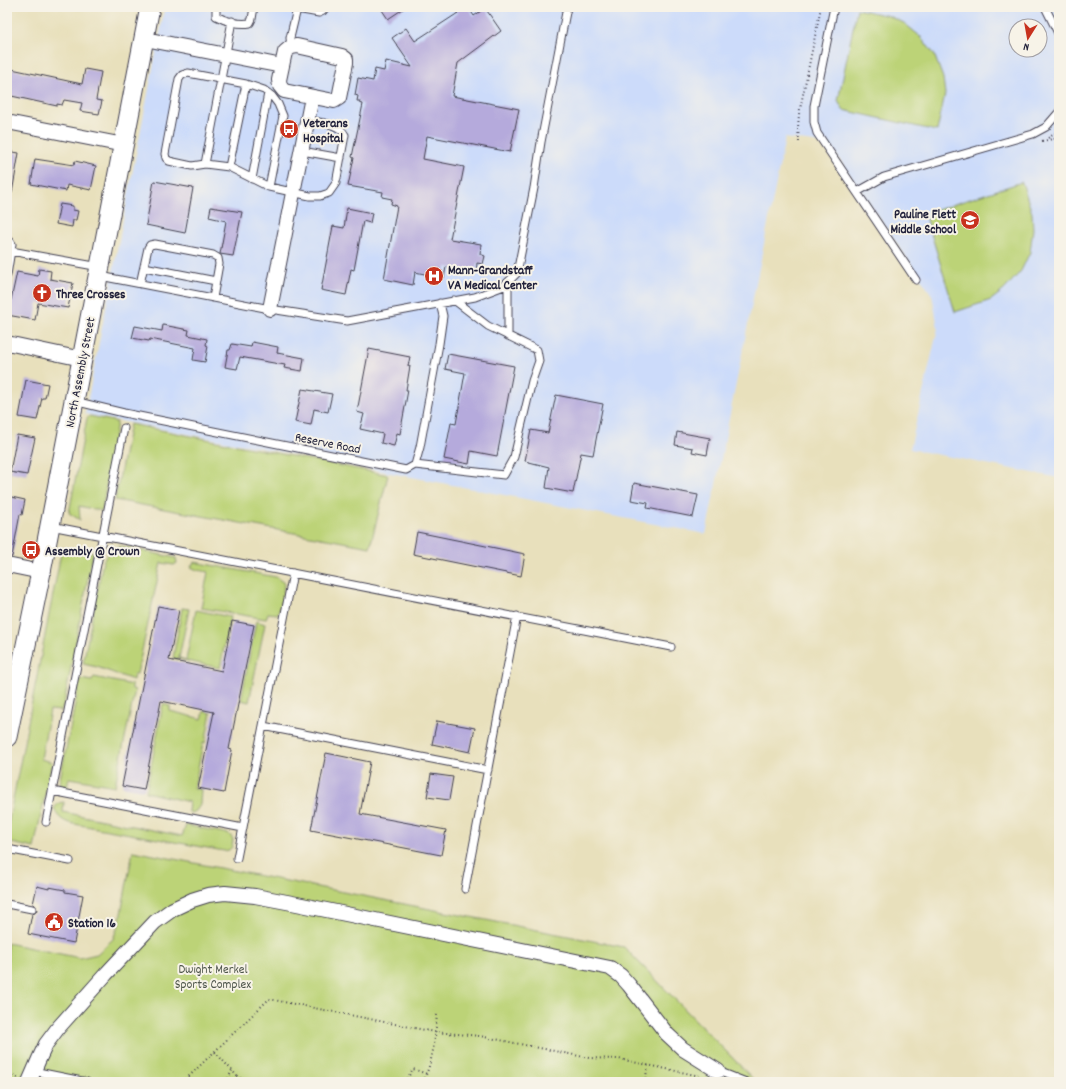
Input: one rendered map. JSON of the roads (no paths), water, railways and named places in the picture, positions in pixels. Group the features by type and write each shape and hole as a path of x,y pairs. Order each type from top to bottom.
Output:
{"main road":[{"name":"North Assembly Street","path":"7,737 41,572 150,7"}],"street":[{"path":"145,39 282,66"},
{"path":"297,46 342,56 346,59 338,100 334,101 284,91 280,86 279,80 285,52 291,47 297,46"},
{"path":"270,309 312,97"},
{"path":"7,122 124,145"},
{"path":"7,343 82,359"},
{"path":"7,565 41,572"},
{"path":"31,1076 46,1044 58,1028 155,922 173,909 192,900 208,895 225,893 240,894 292,903 610,968 621,976 667,1034 682,1049 718,1071"}],"lane":[{"path":"216,7 216,16 223,20 245,24 250,23 254,7"},
{"path":"291,47 290,38 295,8 319,13 324,11 326,7"},
{"path":"11,251 99,272 140,284 270,309 347,321 475,297 495,290 504,286 517,273 534,188 540,142 567,7"},
{"path":"834,7 814,106 814,122 817,133 916,280"},
{"path":"1045,7 1059,35"},
{"path":"205,164 232,21"},
{"path":"269,187 283,116 278,104 268,93 255,86 188,73 182,75 179,79 165,154 169,161 192,166 205,164 229,167 269,187 310,196 320,196 329,193 337,180 345,135 338,127 308,120"},
{"path":"229,167 246,84"},
{"path":"252,179 268,93"},
{"path":"857,192 884,177 1033,134 1046,127 1059,112"},
{"path":"302,151 341,158"},
{"path":"7,241 10,241 12,244 7,275"},
{"path":"140,284 150,245 155,244 199,252 213,255 218,258 219,264 213,298"},
{"path":"144,267 216,281"},
{"path":"454,300 488,326 508,336 508,282"},
{"path":"415,465 420,447 439,344 443,316 440,303"},
{"name":"Reserve Road","path":"74,401 406,470 415,465 504,475 514,457 539,361 537,350 508,336"},
{"path":"46,822 124,428"},
{"path":"49,525 671,647"},
{"path":"237,858 293,572"},
{"path":"465,889 517,616"},
{"path":"263,726 488,770"},
{"path":"52,791 243,828"},
{"path":"7,849 70,860"},
{"path":"7,904 32,909"},
{"path":"718,1071 746,1082"},
{"path":"31,1076 87,1082"}],"place":[{"name":"Veterans Hospital","path":"289,129"},
{"name":"Pauline Flett Middle School","path":"970,220"},
{"name":"Mann-Grandstaff VA Medical Center","path":"434,276"},
{"name":"Three Crosses","path":"42,293"},
{"name":"Assembly @ Crown","path":"31,550"},
{"name":"Station 16","path":"54,922"}],"park label":[{"name":"Dwight Merkel Sports Complex","path":"213,976"}]}
